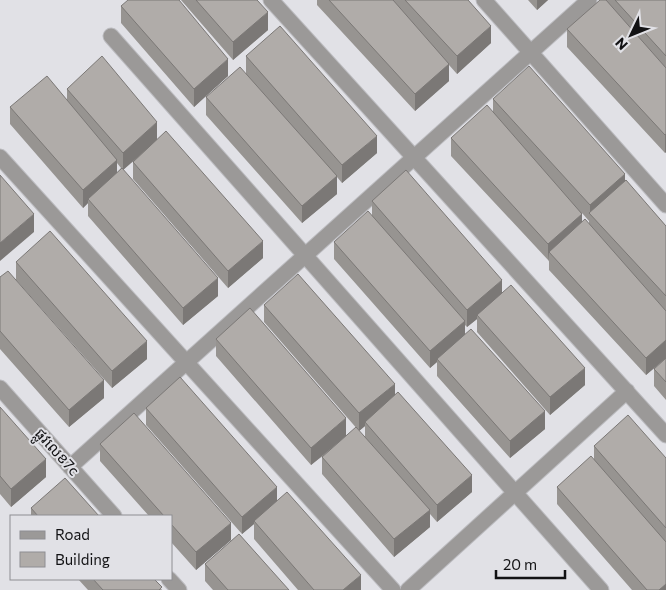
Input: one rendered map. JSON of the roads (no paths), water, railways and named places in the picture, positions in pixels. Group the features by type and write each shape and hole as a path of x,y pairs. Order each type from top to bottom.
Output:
{"street":[{"path":"271,0 666,435"},
{"path":"484,0 666,205"},
{"path":"70,467 589,0"},
{"path":"111,36 601,590"},
{"path":"0,157 393,590"},
{"name":"ផ្លូវលេខ7c","path":"0,388 113,515"},
{"path":"408,590 627,391"},
{"path":"170,580 179,590"}]}
